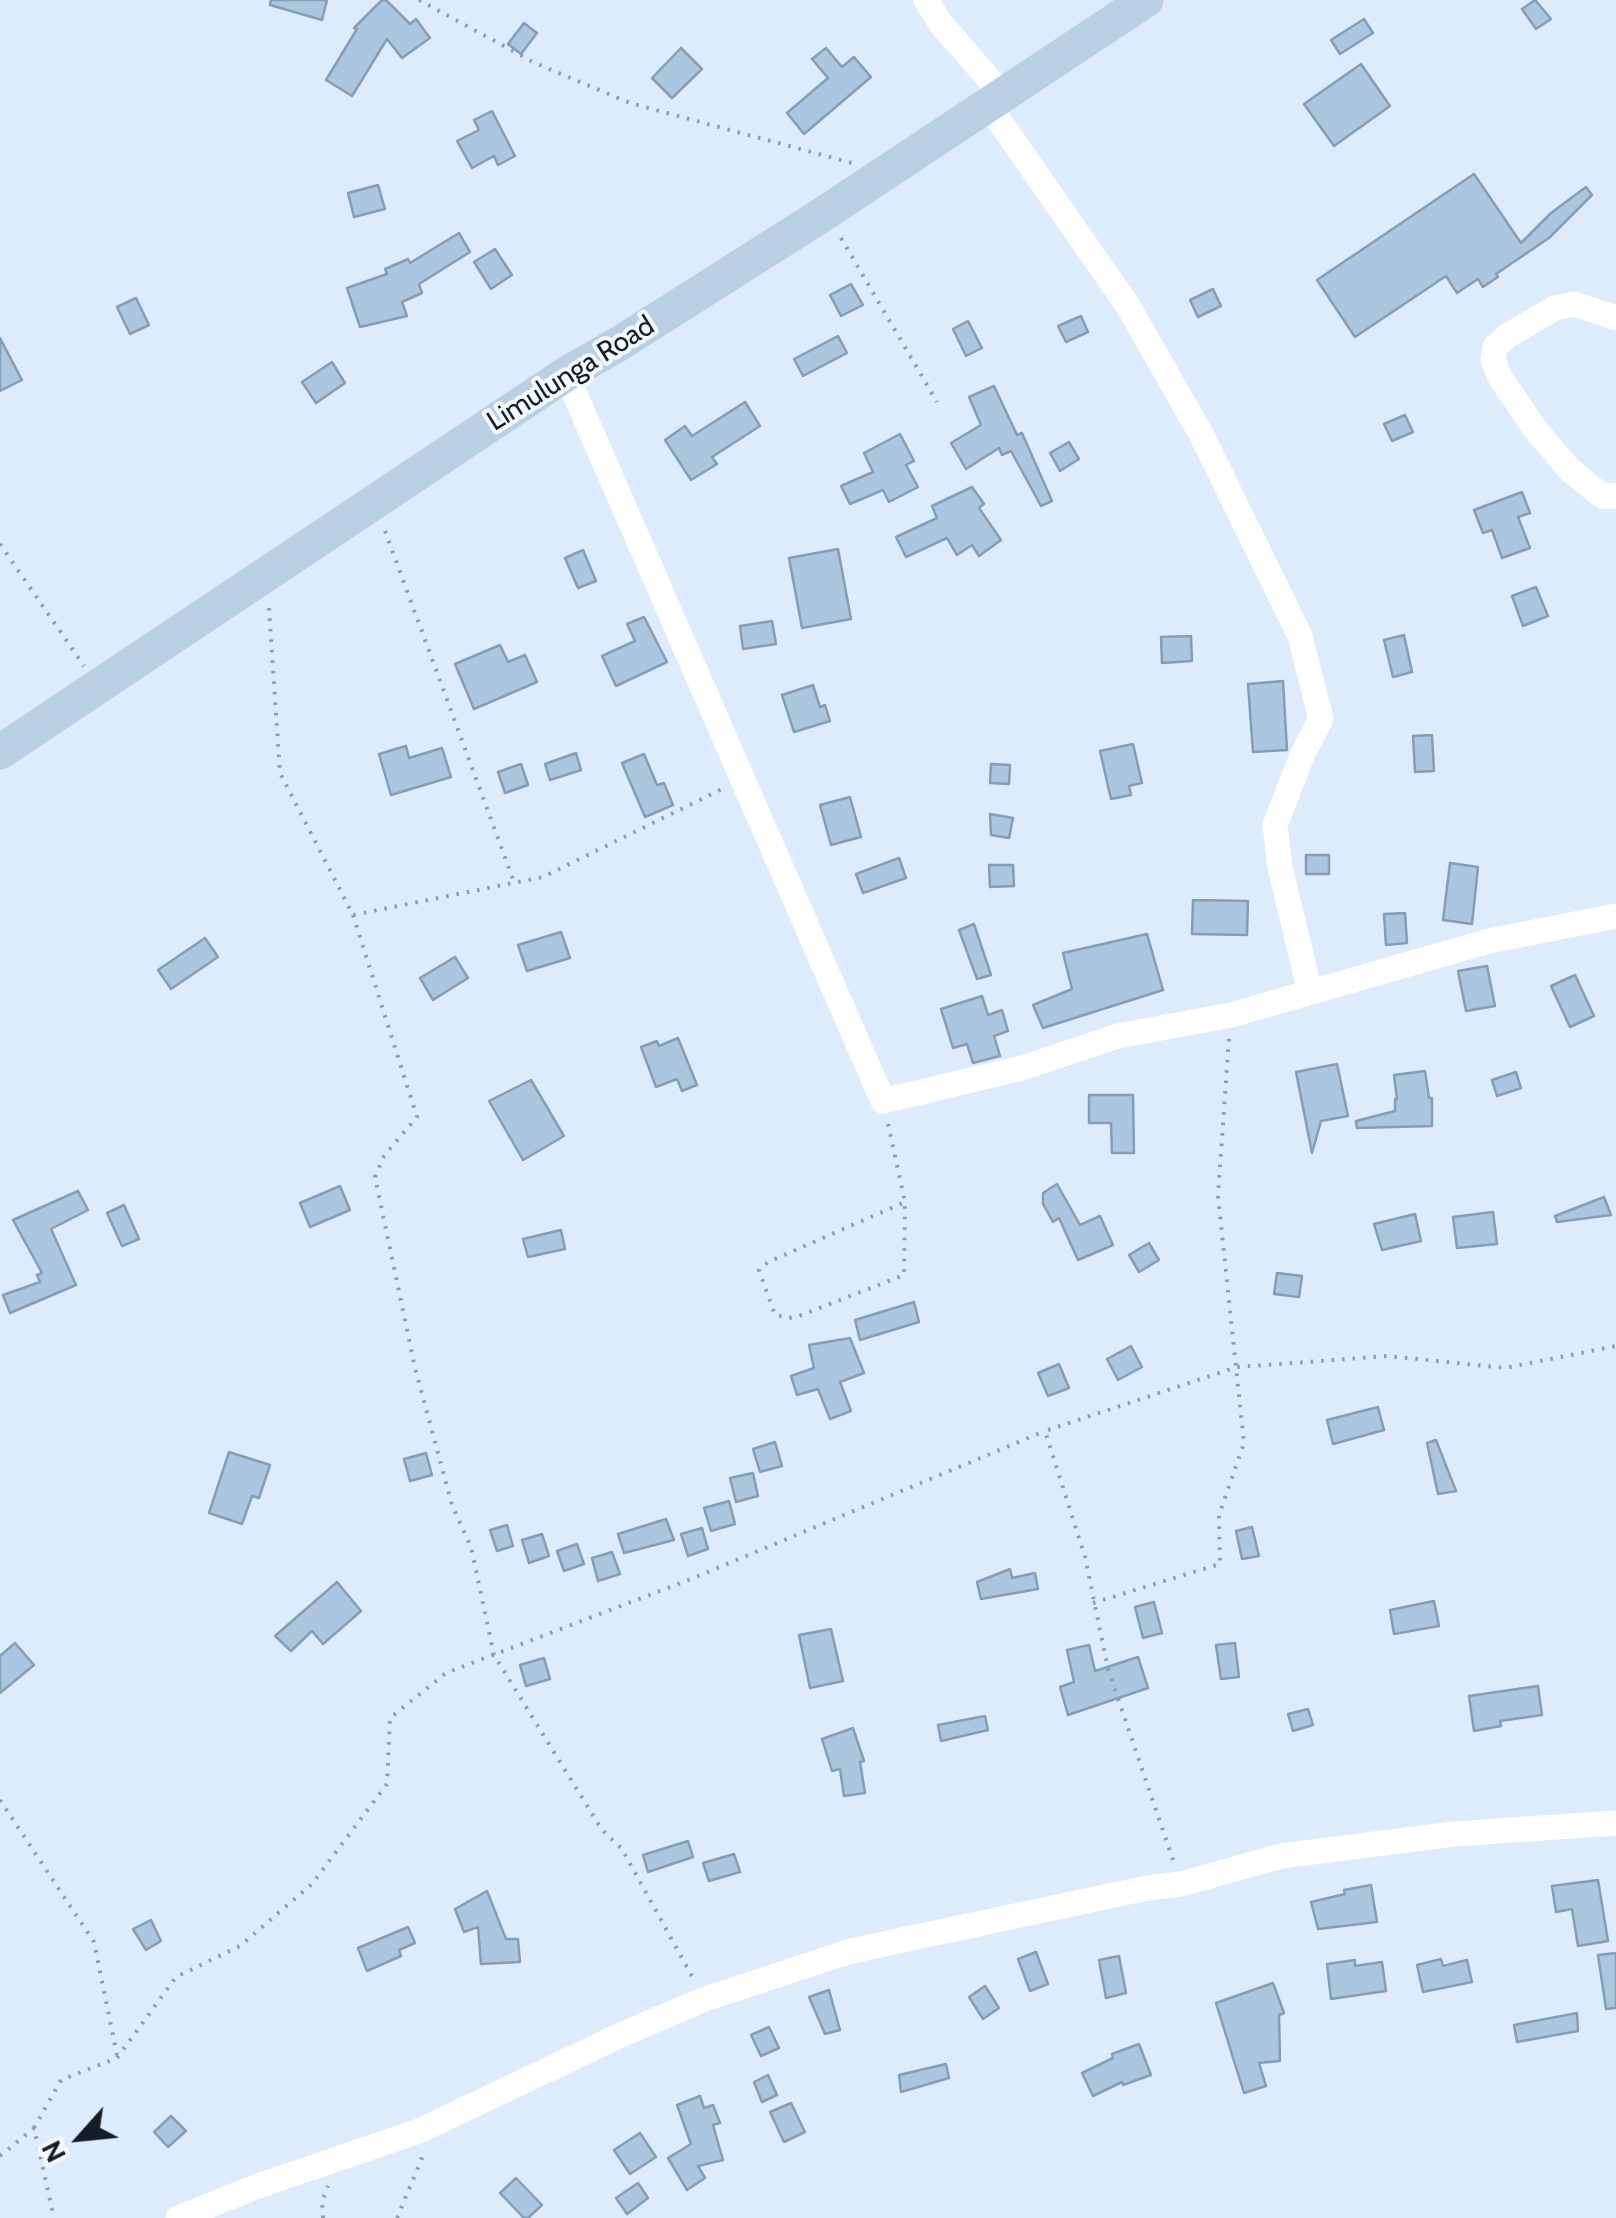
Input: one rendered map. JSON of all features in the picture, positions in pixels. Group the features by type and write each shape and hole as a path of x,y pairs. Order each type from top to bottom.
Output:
{"main road":[{"name":"Limulunga Road","path":"0,752 566,374 825,213 1146,0"}],"street":[{"path":"926,0 996,100 1128,306 1200,434 1300,636 1321,719 1275,826 1280,867 1310,992"},
{"path":"1616,318 1574,304 1555,308 1507,336 1496,347 1493,360 1534,429 1570,470 1602,496 1616,496"},
{"path":"566,374 883,1101 1022,1068 1118,1036 1231,1015 1488,941 1616,916"},
{"path":"178,2218 438,2122 705,1999 851,1951 1181,1884 1282,1856 1454,1834 1616,1823"}],"path":[{"path":"418,0 535,63 630,103 886,173"},
{"path":"825,213 937,402"},
{"path":"375,503 514,882"},
{"path":"0,544 61,637 99,685"},
{"path":"267,574 280,773 354,914 417,1117 384,1156 375,1177 414,1368 452,1505 470,1547 494,1655 602,1830 622,1849 705,1999"},
{"path":"354,914 543,877 742,779"},
{"path":"1093,1602 1220,1564 1218,1515 1244,1444 1218,1196 1231,1015"},
{"path":"883,1101 905,1202 904,1275 799,1316 775,1315 759,1270 768,1262 905,1202"},
{"path":"0,2156 34,2128 60,2080 117,2058 176,1977 240,1946 312,1884 387,1784 390,1718 446,1673 691,1579 1045,1431 1237,1368 1388,1356 1505,1368 1616,1346"},
{"path":"1045,1431 1085,1557 1108,1669 1181,1884"},
{"path":"0,1800 94,1942 117,2058"},
{"path":"397,2218 438,2122"},
{"path":"34,2128 54,2218"}],"building":[{"path":"271,0 327,0 322,20 270,5"},
{"path":"382,0 410,24 416,19 430,38 402,58 387,39 352,96 326,80 357,29 354,28"},
{"path":"1535,0 1551,19 1536,29 1522,9"},
{"path":"1364,19 1373,33 1340,54 1331,40"},
{"path":"524,23 537,33 521,54 508,44"},
{"path":"681,48 702,69 672,98 652,78"},
{"path":"826,48 842,67 854,57 871,77 804,134 787,113 828,78 812,59"},
{"path":"1361,64 1390,106 1334,146 1304,104"},
{"path":"492,111 515,156 498,165 494,156 472,168 457,141 479,130 474,120"},
{"path":"1474,174 1521,243 1551,213 1586,187 1592,195 1549,238 1483,287 1478,279 1457,293 1446,276 1355,337 1317,280"},
{"path":"378,185 385,209 354,217 348,193"},
{"path":"459,233 470,252 419,284 422,293 402,302 407,316 360,327 347,288 387,274 385,269 408,259 410,263"},
{"path":"495,249 512,275 491,289 474,262"},
{"path":"851,284 863,305 841,316 830,295"},
{"path":"1213,289 1221,306 1198,317 1190,300"},
{"path":"136,298 149,325 130,334 117,307"},
{"path":"1081,316 1088,332 1066,342 1058,326"},
{"path":"968,321 982,348 966,356 953,329"},
{"path":"838,336 847,353 803,376 794,359"},
{"path":"0,338 22,380 0,391"},
{"path":"332,362 345,383 316,403 302,382"},
{"path":"994,386 1017,435 1022,433 1052,501 1041,506 1011,451 1002,455 999,448 966,469 951,443 981,425 969,397"},
{"path":"745,402 760,426 712,457 717,464 691,480 665,440 685,426 692,436"},
{"path":"1405,415 1413,432 1392,441 1384,424"},
{"path":"900,434 914,461 906,465 918,487 889,502 883,490 850,504 841,486 873,472 864,453"},
{"path":"1069,442 1079,459 1060,471 1050,453"},
{"path":"972,487 984,504 979,508 1001,540 979,556 972,545 957,555 947,538 906,557 896,537 937,518 932,506"},
{"path":"1522,492 1530,513 1518,517 1530,548 1502,558 1492,530 1483,533 1474,510"},
{"path":"838,549 851,619 802,628 789,558"},
{"path":"583,550 596,581 578,588 565,558"},
{"path":"1536,587 1548,616 1523,626 1512,596"},
{"path":"644,617 667,662 616,686 602,656 635,641 627,624"},
{"path":"772,621 776,644 743,649 740,626"},
{"path":"1404,635 1412,672 1393,677 1384,640"},
{"path":"1191,636 1192,661 1162,663 1161,637"},
{"path":"500,645 508,662 525,655 537,682 474,709 455,664"},
{"path":"1283,681 1287,750 1253,752 1248,684"},
{"path":"813,685 820,707 825,705 830,721 794,732 782,695"},
{"path":"1432,735 1434,771 1415,772 1413,736"},
{"path":"1133,744 1142,783 1129,786 1131,795 1111,799 1100,751"},
{"path":"406,746 409,758 442,748 451,777 391,795 379,754"},
{"path":"576,753 581,770 550,780 545,764"},
{"path":"644,754 657,785 664,783 673,805 645,817 622,763"},
{"path":"521,764 528,785 505,793 498,772"},
{"path":"991,764 1010,765 1009,784 990,783"},
{"path":"850,797 861,837 831,845 820,805"},
{"path":"990,814 1013,818 1009,838 991,835"},
{"path":"1306,855 1329,855 1329,874 1306,874"},
{"path":"899,858 906,878 863,893 856,874"},
{"path":"1450,863 1478,867 1472,924 1443,920"},
{"path":"989,865 1013,865 1014,886 990,887"},
{"path":"1193,900 1248,901 1247,935 1192,934"},
{"path":"1405,913 1407,943 1386,945 1384,914"},
{"path":"974,924 991,975 977,979 959,930"},
{"path":"561,932 570,958 527,971 518,945"},
{"path":"1147,934 1163,990 1043,1028 1033,1005 1072,989 1063,953"},
{"path":"205,938 218,957 171,989 158,970"},
{"path":"455,957 468,978 433,1000 420,978"},
{"path":"1487,966 1495,1006 1466,1011 1458,971"},
{"path":"1575,975 1594,1016 1570,1027 1551,986"},
{"path":"982,996 988,1015 1002,1010 1008,1031 994,1036 1000,1056 973,1063 967,1044 953,1048 941,1009"},
{"path":"678,1038 697,1085 682,1091 677,1079 656,1087 641,1047 657,1041 659,1046"},
{"path":"1337,1064 1348,1116 1321,1121 1312,1153 1296,1072"},
{"path":"1425,1071 1432,1098 1432,1126 1357,1128 1356,1121 1395,1111 1394,1075"},
{"path":"1516,1072 1521,1088 1497,1096 1492,1080"},
{"path":"531,1080 564,1136 523,1160 489,1101"},
{"path":"1089,1095 1133,1095 1134,1153 1112,1153 1111,1123 1089,1123"},
{"path":"1057,1184 1080,1225 1100,1216 1113,1245 1078,1260 1059,1218 1053,1222 1043,1204 1043,1193"},
{"path":"340,1186 350,1210 310,1227 300,1203"},
{"path":"78,1191 88,1210 51,1229 76,1285 10,1313 3,1295 40,1282 37,1275 42,1273 13,1220"},
{"path":"1604,1197 1611,1215 1557,1222 1555,1216"},
{"path":"124,1205 139,1239 122,1246 107,1213"},
{"path":"1493,1212 1497,1244 1457,1248 1453,1217"},
{"path":"1415,1214 1421,1241 1382,1250 1374,1224"},
{"path":"561,1230 565,1249 528,1257 523,1239"},
{"path":"1149,1243 1159,1260 1139,1272 1129,1255"},
{"path":"1277,1273 1302,1276 1299,1297 1274,1294"},
{"path":"914,1302 919,1322 860,1340 855,1320"},
{"path":"850,1338 864,1373 840,1382 851,1411 830,1419 818,1389 797,1395 791,1376 814,1368 809,1345"},
{"path":"1131,1346 1142,1367 1118,1380 1107,1359"},
{"path":"1059,1364 1069,1388 1048,1396 1038,1373"},
{"path":"1378,1407 1384,1430 1333,1444 1327,1420"},
{"path":"1436,1440 1456,1491 1438,1494 1427,1443"},
{"path":"775,1442 782,1466 760,1472 753,1449"},
{"path":"229,1452 270,1465 259,1498 252,1496 242,1524 209,1513"},
{"path":"426,1453 432,1475 410,1481 404,1459"},
{"path":"753,1473 758,1496 736,1502 730,1478"},
{"path":"729,1501 735,1524 711,1531 704,1508"},
{"path":"666,1519 674,1540 624,1553 618,1534"},
{"path":"507,1525 513,1546 497,1551 490,1530"},
{"path":"1252,1527 1259,1556 1242,1559 1236,1531"},
{"path":"702,1528 708,1549 688,1556 681,1534"},
{"path":"542,1534 549,1556 529,1563 522,1540"},
{"path":"577,1544 584,1564 564,1571 557,1551"},
{"path":"612,1552 620,1574 598,1581 592,1558"},
{"path":"1010,1569 1012,1578 1035,1573 1038,1589 981,1599 977,1582"},
{"path":"337,1582 361,1611 323,1644 312,1631 291,1651 275,1636"},
{"path":"1434,1601 1439,1626 1394,1634 1390,1610"},
{"path":"1154,1602 1162,1633 1143,1638 1135,1607"},
{"path":"831,1629 843,1681 810,1688 799,1635"},
{"path":"15,1643 34,1665 0,1693 0,1656"},
{"path":"1235,1643 1239,1677 1221,1679 1216,1645"},
{"path":"1089,1645 1095,1671 1138,1657 1148,1688 1068,1715 1060,1687 1074,1682 1067,1650"},
{"path":"544,1658 550,1679 526,1686 520,1665"},
{"path":"1538,1686 1542,1715 1500,1721 1501,1726 1474,1731 1469,1696"},
{"path":"1308,1709 1313,1725 1293,1731 1288,1714"},
{"path":"985,1716 988,1730 941,1741 938,1725"},
{"path":"853,1728 864,1761 860,1762 865,1793 844,1796 840,1769 832,1771 822,1739"},
{"path":"688,1841 693,1857 648,1872 643,1855"},
{"path":"734,1854 740,1872 709,1881 703,1863"},
{"path":"1598,1880 1608,1941 1578,1946 1572,1909 1556,1912 1552,1886"},
{"path":"1371,1885 1377,1922 1318,1929 1311,1902"},
{"path":"487,1891 506,1939 518,1939 520,1962 481,1964 478,1927 464,1932 455,1909"},
{"path":"151,1920 161,1941 146,1950 133,1929"},
{"path":"408,1927 415,1943 399,1950 401,1956 367,1971 358,1948"},
{"path":"1036,1952 1048,1984 1030,1991 1018,1959"},
{"path":"1616,1953 1616,2008 1606,2009 1598,1955"},
{"path":"1119,1956 1126,1993 1106,1998 1099,1960"},
{"path":"1441,1959 1443,1966 1467,1960 1472,1982 1423,1992 1417,1965"},
{"path":"1355,1960 1355,1966 1382,1962 1386,1991 1331,1999 1327,1964"},
{"path":"1273,1983 1284,2013 1279,2015 1280,2061 1259,2063 1266,2086 1244,2093 1216,2003"},
{"path":"985,1986 999,2008 983,2019 969,1997"},
{"path":"829,1990 840,2030 825,2034 809,1997"},
{"path":"1577,2013 1578,2031 1517,2042 1514,2025"},
{"path":"769,2027 779,2048 761,2056 751,2035"},
{"path":"1139,2044 1151,2075 1123,2085 1122,2082 1093,2096 1082,2073 1113,2058 1112,2054"},
{"path":"946,2064 949,2078 901,2092 899,2075"},
{"path":"768,2075 777,2095 762,2102 754,2082"},
{"path":"700,2096 704,2108 713,2105 720,2123 713,2125 723,2160 698,2166 705,2178 687,2190 668,2158 691,2144 677,2105"},
{"path":"791,2103 805,2132 784,2142 770,2112"},
{"path":"171,2116 186,2131 168,2147 154,2132"},
{"path":"640,2133 656,2157 630,2174 614,2150"},
{"path":"516,2178 542,2205 528,2218 500,2193"},
{"path":"638,2183 648,2198 627,2214 616,2198"}]}
